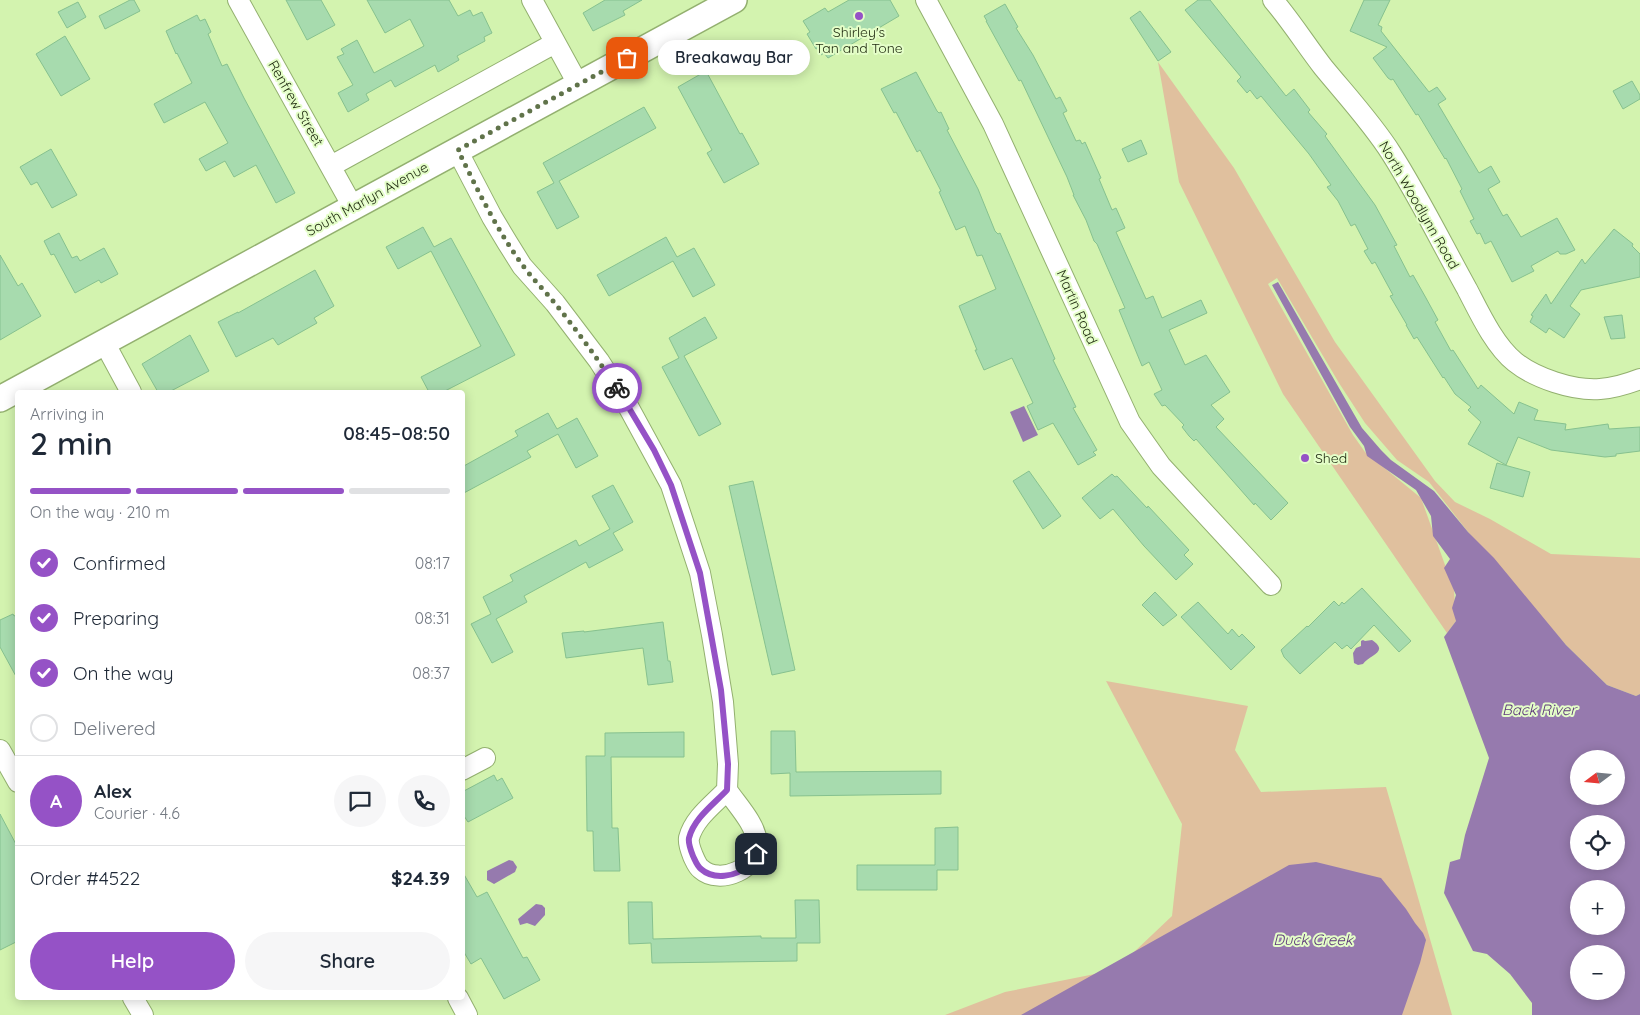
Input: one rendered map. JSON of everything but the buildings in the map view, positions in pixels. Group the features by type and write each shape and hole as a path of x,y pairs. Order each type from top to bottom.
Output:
{"street":[{"name":"Renfrew Street","path":"238,0 353,206"},
{"path":"532,0 578,84"},
{"name":"South Marlyn Avenue","path":"16,390 734,0"},
{"name":"Martin Road","path":"926,0 993,124 1130,422 1160,466 1271,586"},
{"name":"North Woodlynn Road","path":"1275,1 1390,152 1417,197 1484,321 1513,360 1529,372 1548,380 1577,387 1598,389 1621,386 1640,379"},
{"path":"332,166 555,43"},
{"path":"458,150 506,242 522,266 555,303 599,361 629,408 671,485 700,573 712,635 723,702 728,764 727,790"},
{"path":"104,342 130,390"},
{"name":"South Marlyn Avenue","path":"0,399 15,391"},
{"path":"0,750 15,777"},
{"path":"465,768 485,758"},
{"path":"134,1000 142,1015"},
{"path":"459,1000 467,1015"}],"shaded area":[{"path":"1158,62 1234,168 1335,342 1435,481 1455,502 1490,519 1551,554 1640,558 1640,694 1636,696 1607,685 1566,645 1468,532 1429,482 1397,460 1365,423 1277,278 1268,284 1353,435 1365,452 1421,498 1454,590 1456,621 1447,633 1283,394 1179,182"},
{"path":"1106,681 1248,706 1235,750 1261,792 1386,787 1452,1015 945,1015 1005,992 1115,970 1172,916 1182,824"}],"water":[{"name":"Back River","path":"1278,282 1362,428 1381,450 1391,460 1434,491 1468,532 1494,558 1566,645 1607,685 1636,696 1640,694 1640,1015 1532,1015 1532,1003 1510,974 1487,954 1473,951 1444,893 1450,862 1460,859 1465,835 1489,758 1444,637 1456,621 1452,608 1456,595 1444,568 1450,559 1433,536 1431,516 1416,490 1367,456 1364,446 1350,427 1272,285"},
{"path":"1024,406 1038,435 1023,442 1010,412"},
{"path":"1372,640 1377,644 1379,650 1363,664 1358,665 1354,663 1353,653 1356,648 1361,646 1361,641"},
{"path":"509,860 513,861 517,867 515,872 494,884 487,880 487,871"},
{"name":"Duck Creek","path":"1316,862 1381,878 1423,933 1426,940 1402,1015 1021,1015 1289,865"},
{"path":"536,904 542,905 545,908 545,915 535,926 527,923 520,925 518,919"}],"way so far":[{"path":"617,388 555,303 522,266 492,217 458,150 627,58"}],"place":[{"name":"Shirley's Tan and Tone","path":"859,16"},
{"name":"Breakaway Bar","path":"627,58"},
{"name":"Shed","path":"1305,458"}],"route":[{"path":"617,388 654,450 671,485 700,573 721,690 728,764 727,790 705,812 695,826 689,838 691,850 699,868 718,876 731,875 746,867 756,854"}]}
